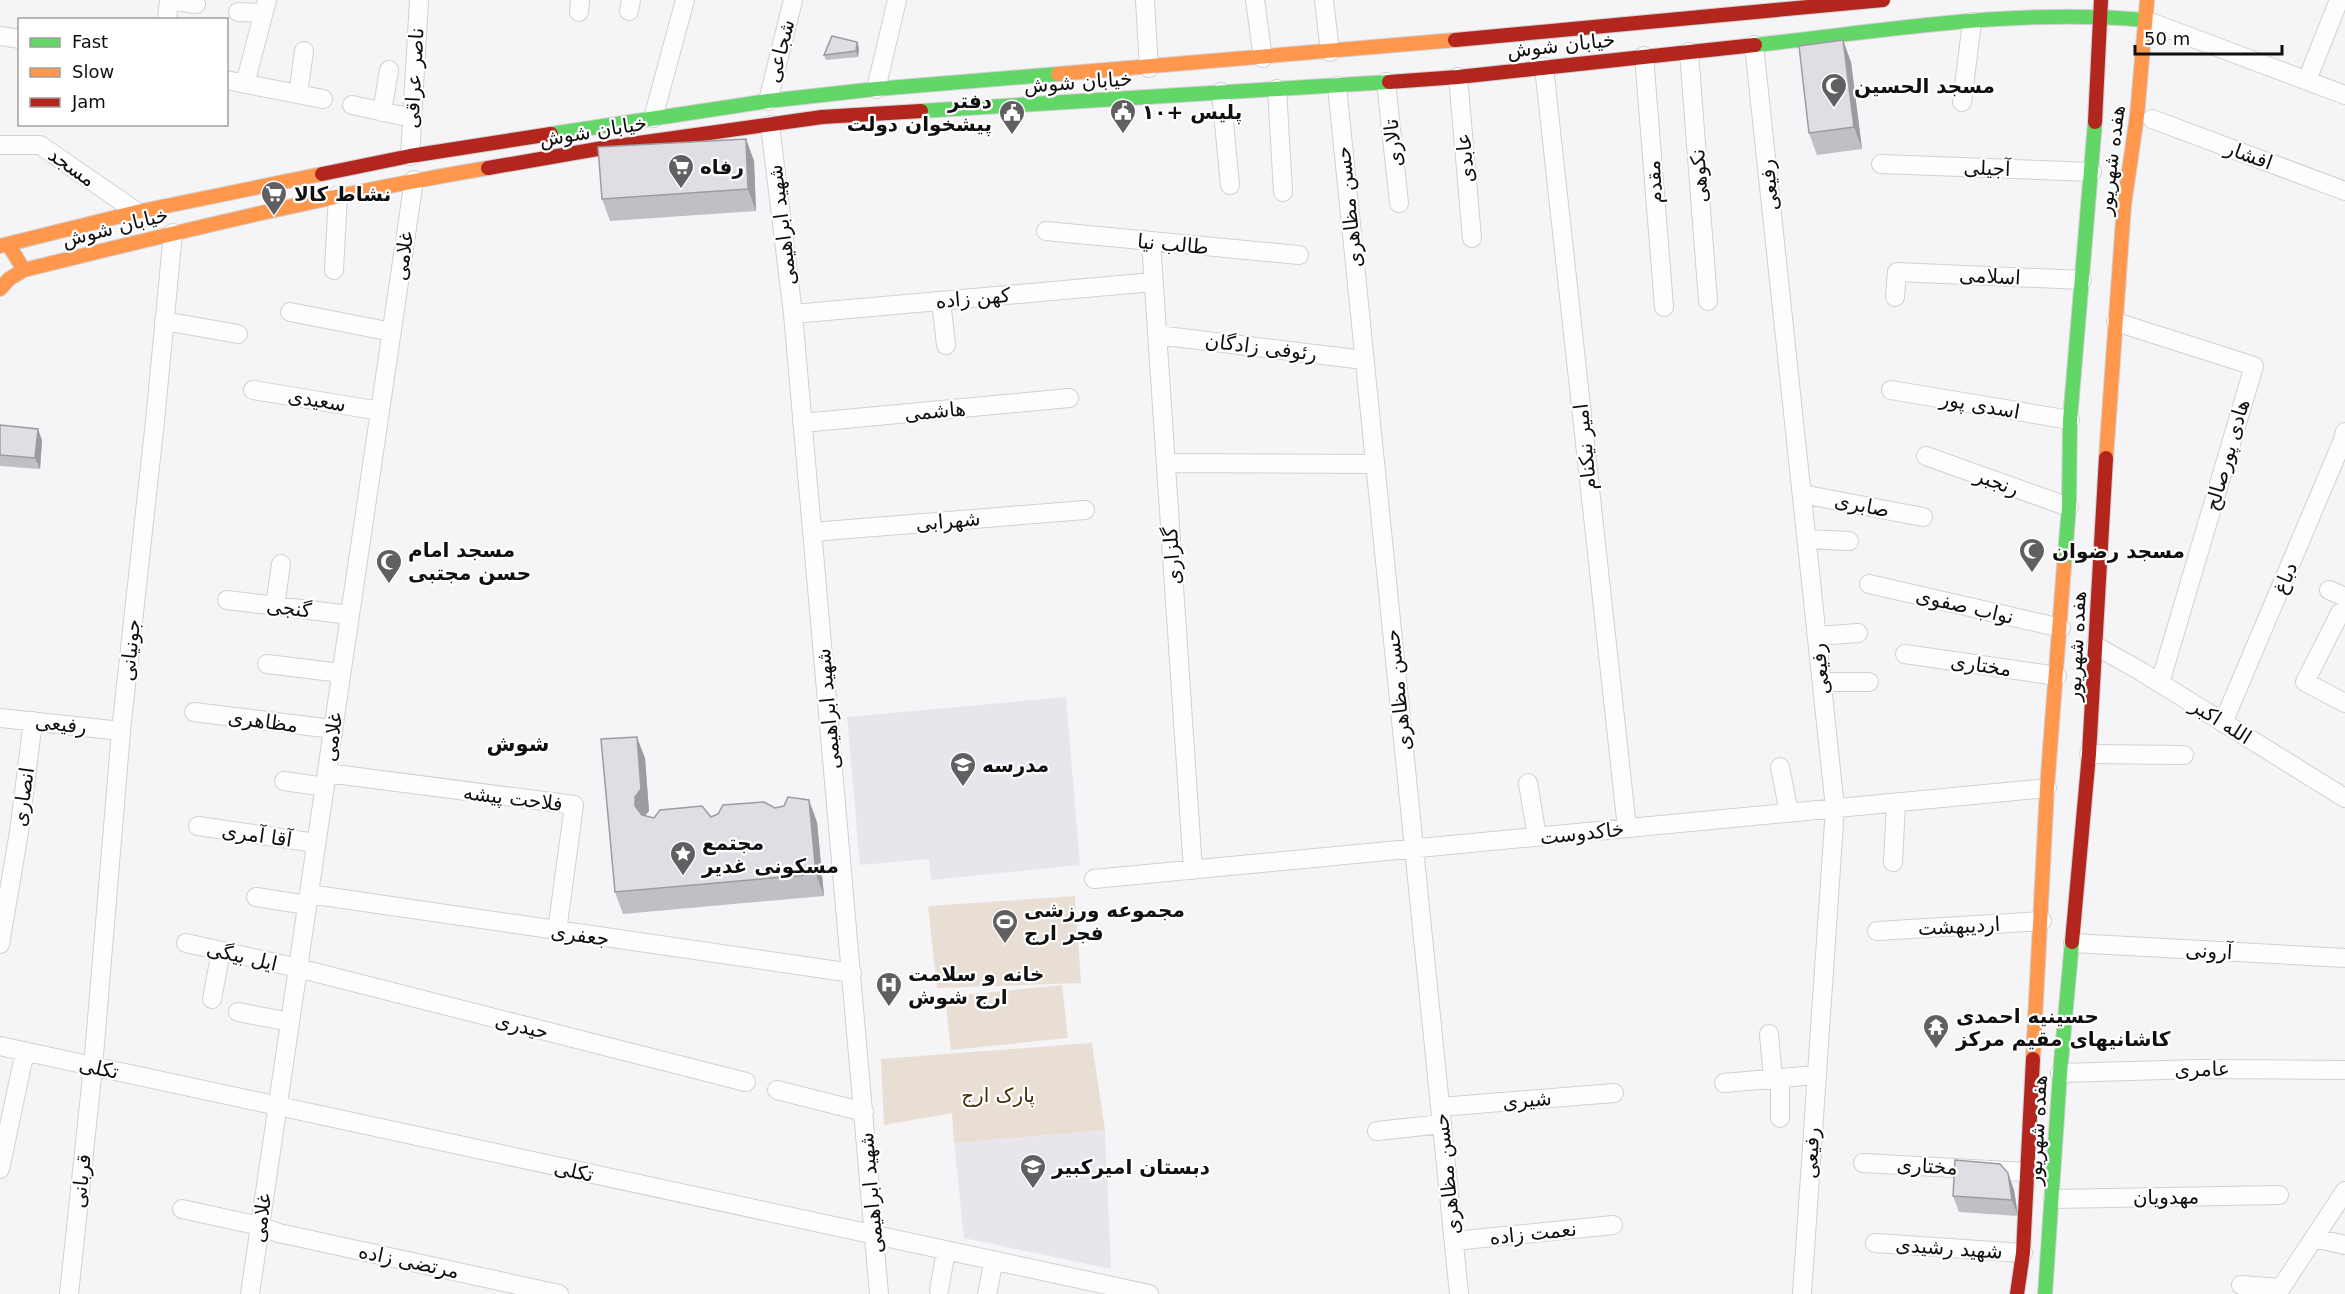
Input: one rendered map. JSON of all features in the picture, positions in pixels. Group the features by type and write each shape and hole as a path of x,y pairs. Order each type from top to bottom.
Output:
{"main road":[{"name":"خیابان شوش","path":"3,242 410,156 768,101 876,89 1149,68 1678,21 1798,4 1874,0"},
{"name":"هفده شهریور","path":"2017,1294 2023,1253 2042,921 2047,788 2069,507 2070,420 2092,172 2101,0"},
{"name":"هفده شهریور","path":"2045,1294 2060,1073 2089,754 2102,516 2124,205 2136,116 2147,0"},
{"name":"خیابان شوش","path":"24,270 172,233 414,180 603,148 822,117 1458,77 2009,18 2100,16 2145,20"},
{"path":"768,101 770,125"},
{"path":"0,289 9,279 24,270 3,242"}],"street":[{"path":"167,18 169,0 196,4"},
{"name":"ناصر عراقی","path":"410,156 419,0"},
{"path":"653,118 685,0"},
{"name":"شجاعی","path":"768,101 794,0"},
{"path":"876,89 897,0"},
{"path":"1145,0 1149,68"},
{"path":"1255,0 1263,58"},
{"path":"1324,0 1330,52"},
{"path":"1676,0 1678,21"},
{"path":"2307,80 2338,0"},
{"path":"238,12 265,7 245,84"},
{"path":"2145,20 2345,95"},
{"path":"1962,102 1972,22"},
{"path":"0,36 18,39"},
{"name":"رفیعی","path":"1754,45 1835,808 1802,1294"},
{"path":"298,94 304,51"},
{"name":"نکوهی","path":"1689,52 1708,301"},
{"name":"مقدم","path":"1644,56 1664,307"},
{"name":"امیر نیکنام","path":"1544,67 1627,828"},
{"path":"382,112 389,70"},
{"name":"عابدی","path":"1458,77 1472,238"},
{"path":"228,80 323,99"},
{"name":"تالاری","path":"1386,82 1399,203"},
{"name":"حسن مظاهری","path":"1337,86 1459,1294"},
{"path":"1277,89 1283,192"},
{"path":"1221,92 1230,185"},
{"path":"352,105 412,118"},
{"name":"افشار","path":"2152,119 2345,191"},
{"name":"شهید ابراهیمی","path":"770,125 792,314 879,1294"},
{"name":"مسجد","path":"0,145 40,146 137,212"},
{"name":"آجیلی","path":"1881,164 2092,172"},
{"name":"غلامی","path":"250,1294 414,180"},
{"path":"334,270 338,195"},
{"name":"طالب نیا","path":"1046,231 1299,255"},
{"name":"جونیانی","path":"93,1067 121,731 172,233"},
{"name":"گلزاری","path":"1151,242 1193,870"},
{"name":"اسلامی","path":"1895,297 1897,272 2082,280"},
{"name":"کهن زاده","path":"792,314 1154,282"},
{"path":"941,301 946,345"},
{"path":"290,312 392,332"},
{"path":"164,321 238,333"},
{"name":"هادی پورصالح","path":"2116,322 2254,366 2160,683"},
{"name":"رئوفی زادگان","path":"1157,335 1364,360"},
{"name":"سعیدی","path":"253,390 380,411"},
{"name":"اسدی پور","path":"1891,390 2070,420"},
{"name":"هاشمی","path":"802,423 1069,398"},
{"name":"دباغ","path":"2223,723 2345,432"},
{"name":"رنجبر","path":"1926,456 2069,507"},
{"path":"1166,463 1375,464"},
{"name":"صابری","path":"1802,494 1923,517"},
{"name":"شهرابی","path":"812,532 1084,510"},
{"path":"1807,540 1849,541"},
{"path":"275,606 281,564"},
{"name":"نواب صفوی","path":"1869,584 2061,628"},
{"name":"گنجی","path":"227,600 350,615"},
{"path":"2338,600 2305,682 2345,703"},
{"path":"1817,636 1858,633"},
{"name":"الله اکبر","path":"2096,646 2345,798"},
{"name":"مختاری","path":"1905,654 2057,676"},
{"path":"267,664 341,673"},
{"path":"1822,682 1869,682"},
{"name":"مظاهری","path":"194,712 333,729"},
{"name":"رفیعی","path":"0,718 121,731"},
{"name":"انصاری","path":"0,944 33,721"},
{"path":"2089,754 2184,755"},
{"path":"1780,767 1789,813"},
{"path":"284,781 326,780"},
{"name":"فلاحت پیشه","path":"326,780 574,806 557,931"},
{"path":"1528,783 1537,837"},
{"name":"خاکدوست","path":"1094,879 2047,788"},
{"path":"1893,862 1896,803"},
{"name":"آقا آمری","path":"198,826 316,843"},
{"name":"جعفری","path":"256,897 308,900 557,931 852,973"},
{"name":"اردیبهشت","path":"1877,931 2042,921"},
{"name":"ایل بیگی","path":"186,943 298,968"},
{"name":"آرونی","path":"2073,943 2345,958"},
{"path":"212,999 221,951"},
{"name":"حیدری","path":"298,968 746,1082"},
{"path":"238,1012 290,1022"},
{"path":"1769,1034 1777,1078 1780,1118"},
{"name":"تکلی","path":"0,1046 994,1260 1063,1286 1149,1294"},
{"path":"0,1168 25,1052"},
{"name":"قربانی","path":"69,1294 93,1067"},
{"name":"عامری","path":"2060,1073 2199,1069 2345,1070"},
{"path":"1724,1083 1816,1075"},
{"path":"777,1090 864,1112"},
{"name":"شیری","path":"1377,1131 1441,1116 1614,1093"},
{"name":"مختاری","path":"1863,1163 2026,1172"},
{"path":"2241,1284 2279,1291 2345,1191"},
{"name":"مهدویان","path":"2053,1199 2279,1195"},
{"name":"مرتضی زاده","path":"182,1209 260,1226 279,1233 559,1294"},
{"name":"نعمت زاده","path":"1454,1242 1612,1225"},
{"path":"2314,1238 2345,1245"},
{"name":"شهید رشیدی","path":"1875,1244 2023,1253"},
{"path":"939,1290 946,1251"},
{"path":"987,1294 994,1260"}],"shaded area":[{"name":"مدرسه","path":"1066,697 1080,865 931,880 929,859 860,865 847,717"},
{"name":"دبستان امیرکبیر","path":"1105,1130 1111,1269 964,1238 954,1143"}],"green space":[{"name":"مجموعه ورزشی فجر ارج","path":"1075,896 1081,983 937,988 928,906"},
{"path":"1062,985 1068,1038 951,1050 945,997"},
{"name":"پارک ارج","path":"1092,1043 1105,1130 954,1143 952,1113 884,1125 881,1059"}],"building":[{"path":"832,36 857,42 856,51 824,55"},
{"name":"مسجد الحسین","path":"1843,40 1854,127 1809,133 1799,46"},
{"path":"746,139 748,189 602,199 598,147"},
{"path":"0,425 38,429 35,458 0,455"},
{"path":"637,737 641,789 635,797 635,806 642,815 654,818 660,810 702,806 711,817 718,814 723,805 764,802 775,808 784,806 788,797 809,800 816,874 615,892 601,739"},
{"path":"1955,1160 2000,1164 2008,1173 2012,1200 1953,1196"}],"traffic: fast":[{"path":"1755,45 1998,19 2096,17 2145,20"},
{"path":"551,134 768,101 876,89 1058,74"},
{"path":"921,111 1389,82"},
{"path":"2064,566 2069,507 2070,420 2095,122"},
{"path":"2045,1294 2060,1073 2072,942"}],"traffic: slow":[{"path":"2106,458 2124,205 2137,116 2147,1"},
{"path":"1058,74 1455,40"},
{"path":"8,244 24,270 313,202 488,168"},
{"path":"0,246 137,212 322,174"},
{"path":"0,289 9,279 24,270"},
{"path":"2033,1059 2047,788 2064,566"}],"traffic: jam":[{"path":"1455,40 1883,0"},
{"path":"2095,122 2101,0"},
{"path":"1389,82 1458,77 1755,45"},
{"path":"488,168 603,148 822,117 921,111"},
{"path":"322,174 410,156 551,134"},
{"path":"2072,942 2089,754 2106,458"},
{"path":"2017,1294 2023,1253 2033,1059"}],"place":[{"name":"مسجد الحسین","path":"1834,109"},
{"name":"پلیس +۱۰","path":"1123,135"},
{"name":"دفتر پیشخوان دولت","path":"1012,136"},
{"name":"رفاه","path":"681,190"},
{"name":"نشاط کالا","path":"274,217"},
{"name":"مسجد رضوان","path":"2032,574"},
{"name":"مسجد امام حسن مجتبی","path":"389,585"},
{"name":"مدرسه","path":"963,788"},
{"name":"مجتمع مسکونی غدیر","path":"683,877"},
{"name":"مجموعه ورزشی فجر ارج","path":"1005,945"},
{"name":"خانه و سلامت ارج شوش","path":"889,1008"},
{"name":"حسینیه احمدی کاشانیهای مقیم مرکز","path":"1936,1050"},
{"name":"دبستان امیرکبیر","path":"1033,1190"}],"district":[{"name":"شوش","path":"518,744"}]}
